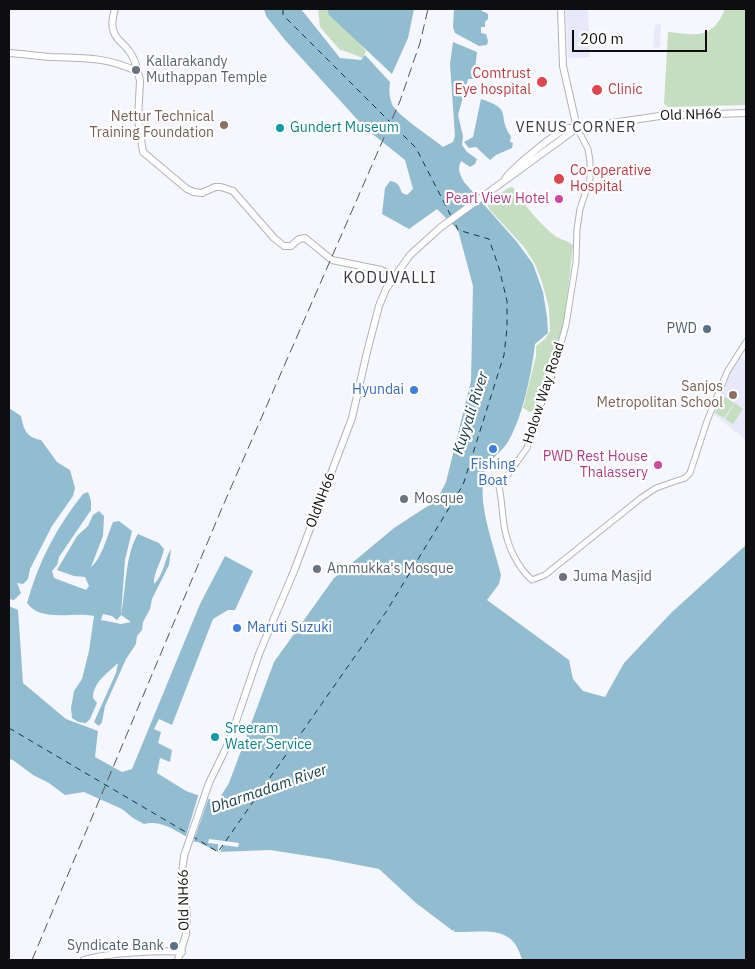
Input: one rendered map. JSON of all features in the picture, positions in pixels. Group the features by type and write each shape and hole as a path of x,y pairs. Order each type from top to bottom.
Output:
{"main road":[{"path":"115,9 112,19 114,31 117,39 132,55 140,81 138,119 143,152 187,189 194,192 202,193 215,187 233,190 270,234 284,246 291,246 299,239 305,238 332,260 381,270 395,276"},
{"path":"561,9 563,66 577,128"},
{"path":"9,53 56,57 85,57 119,64 138,72"},
{"name":"Old NH66","path":"441,227 505,180 508,173 549,140 566,129 660,116 746,113"},
{"name":"OldNH66","path":"209,784 229,742 259,654 294,571 352,418 379,306 386,289 410,255 441,227"},
{"name":"Old NH66","path":"178,960 186,934 187,913 181,882 184,856 209,784"},
{"path":"84,960 93,957 136,953 182,952"}],"street":[{"name":"Holow Way Road","path":"577,128 588,150 590,179 580,208 576,262 566,325 550,382 535,420 527,448 498,487 502,498 504,528 521,570 532,580 545,575 641,498 656,488 685,478 690,474 707,421 727,372 746,342"}],"shaded area":[{"path":"566,9 588,9 590,57 568,58"},
{"path":"661,24 660,47 653,48 655,25"},
{"name":"Sanjos Metropolitan School","path":"740,356 746,361 746,440 712,413 729,373"}],"green space":[{"path":"318,9 333,9 366,51 363,58 339,49 320,27"},
{"path":"725,9 746,9 746,105 669,107 664,104 668,32 695,34 709,31 715,26"},
{"path":"513,187 527,207 548,230 573,245 564,325 536,408 530,412 523,408 536,356 536,346 545,339 550,331 549,308 535,264 524,247 490,210 487,204 508,188"},
{"path":"725,397 734,403 724,418 715,413"},
{"path":"735,403 743,409 733,424 725,419"}],"water":[{"path":"264,9 301,9 340,58 361,60 365,55 390,82 391,100 397,111 443,147 453,142 455,136 450,64 453,42 477,52 474,79 468,79 458,115 463,136 462,145 467,152 477,159 475,164 470,167 461,161 460,172 464,182 517,242 533,264 543,292 548,333 535,344 526,393 514,430 507,444 489,463 484,473 484,506 501,575 499,584 487,600 569,660 573,679 583,691 605,697 624,663 672,612 746,545 746,960 522,960 518,948 512,940 504,935 496,932 454,932 455,929 453,931 416,903 379,869 270,850 218,852 164,825 158,823 144,824 122,809 84,792 65,795 9,759 9,606 18,610 23,683 66,719 98,731 95,757 122,772 132,769 200,604 225,556 253,571 235,610 228,610 213,619 172,725 159,719 154,729 161,732 158,743 172,750 170,762 160,758 157,773 186,791 217,802 229,783 274,662 334,578 394,528 437,500 446,482 471,381 473,286 458,230 437,209 409,229 382,214 385,188 390,181 397,183 402,193 407,195 413,189 405,160 365,128 285,40 266,16"},
{"path":"327,9 414,9 408,38 392,74 329,15"},
{"path":"454,9 479,9 488,14 485,27 481,27 481,33 486,34 487,45 479,46 455,33 453,27"},
{"path":"481,99 501,110 511,136 510,142 513,143 512,148 496,155 490,160 476,147 469,148 464,142 473,137"},
{"path":"9,408 21,416 29,435 41,440 57,462 70,470 75,488 73,496 52,526 30,569 28,579 23,584 17,583 21,593 14,600 9,599"},
{"path":"88,492 91,510 59,557 57,565 52,571 54,578 86,590 89,586 85,577 74,576 57,570 77,536 88,526 93,515 99,511 104,516 103,536 91,567 95,564 101,553 113,522 119,521 132,531 125,560 121,615 128,562 138,534 159,543 164,549 154,584 160,576 171,549 169,565 152,599 150,609 143,622 142,630 137,636 136,644 126,659 105,706 102,722 99,726 94,722 116,673 118,663 98,683 93,698 97,703 90,719 86,723 78,722 72,718 71,708 74,691 82,679 89,651 94,616 49,615 33,609 27,603 31,588 49,546 74,506 83,494","holes":["103,614 112,616 117,620 121,615 131,622 121,624 101,620"]}],"pier":[{"path":"199,793 209,797 193,843 185,839"},
{"path":"209,839 239,843 238,847 222,845 221,852 218,852 218,844 208,843"}],"ferry route":[{"path":"283,9 283,15 416,148 451,216"},
{"path":"192,836 218,852 386,612 463,485 504,355 507,301 499,268 489,239 458,230 454,221"},
{"path":"9,728 189,834"}],"railway":[{"path":"32,960 222,508 400,101 420,43 428,9"}],"place":[{"name":"Kallarakandy Muthappan Temple","path":"136,70"},
{"name":"Comtrust Eye hospital","path":"542,82"},
{"name":"Clinic","path":"597,90"},
{"name":"Nettur Technical Training Foundation","path":"224,125"},
{"name":"Gundert Museum","path":"280,128"},
{"name":"Co-operative Hospital","path":"559,179"},
{"name":"Pearl View Hotel","path":"559,199"},
{"name":"PWD","path":"707,329"},
{"name":"Hyundai","path":"414,390"},
{"name":"Sanjos Metropolitan School","path":"733,395"},
{"name":"Fishing Boat","path":"493,449"},
{"name":"PWD Rest House Thalassery","path":"658,465"},
{"name":"Mosque","path":"404,499"},
{"name":"Ammukka's Mosque","path":"317,569"},
{"name":"Juma Masjid","path":"563,577"},
{"name":"Maruti Suzuki","path":"237,628"},
{"name":"Sreeram Water Service","path":"215,737"},
{"name":"Syndicate Bank","path":"174,946"}],"district":[{"name":"VENUS CORNER","path":"576,128"},
{"name":"KODUVALLI","path":"390,278"}],"water label":[{"name":"Kuyyali River","path":"471,413"},
{"name":"Dharmadam River","path":"269,789"}]}
